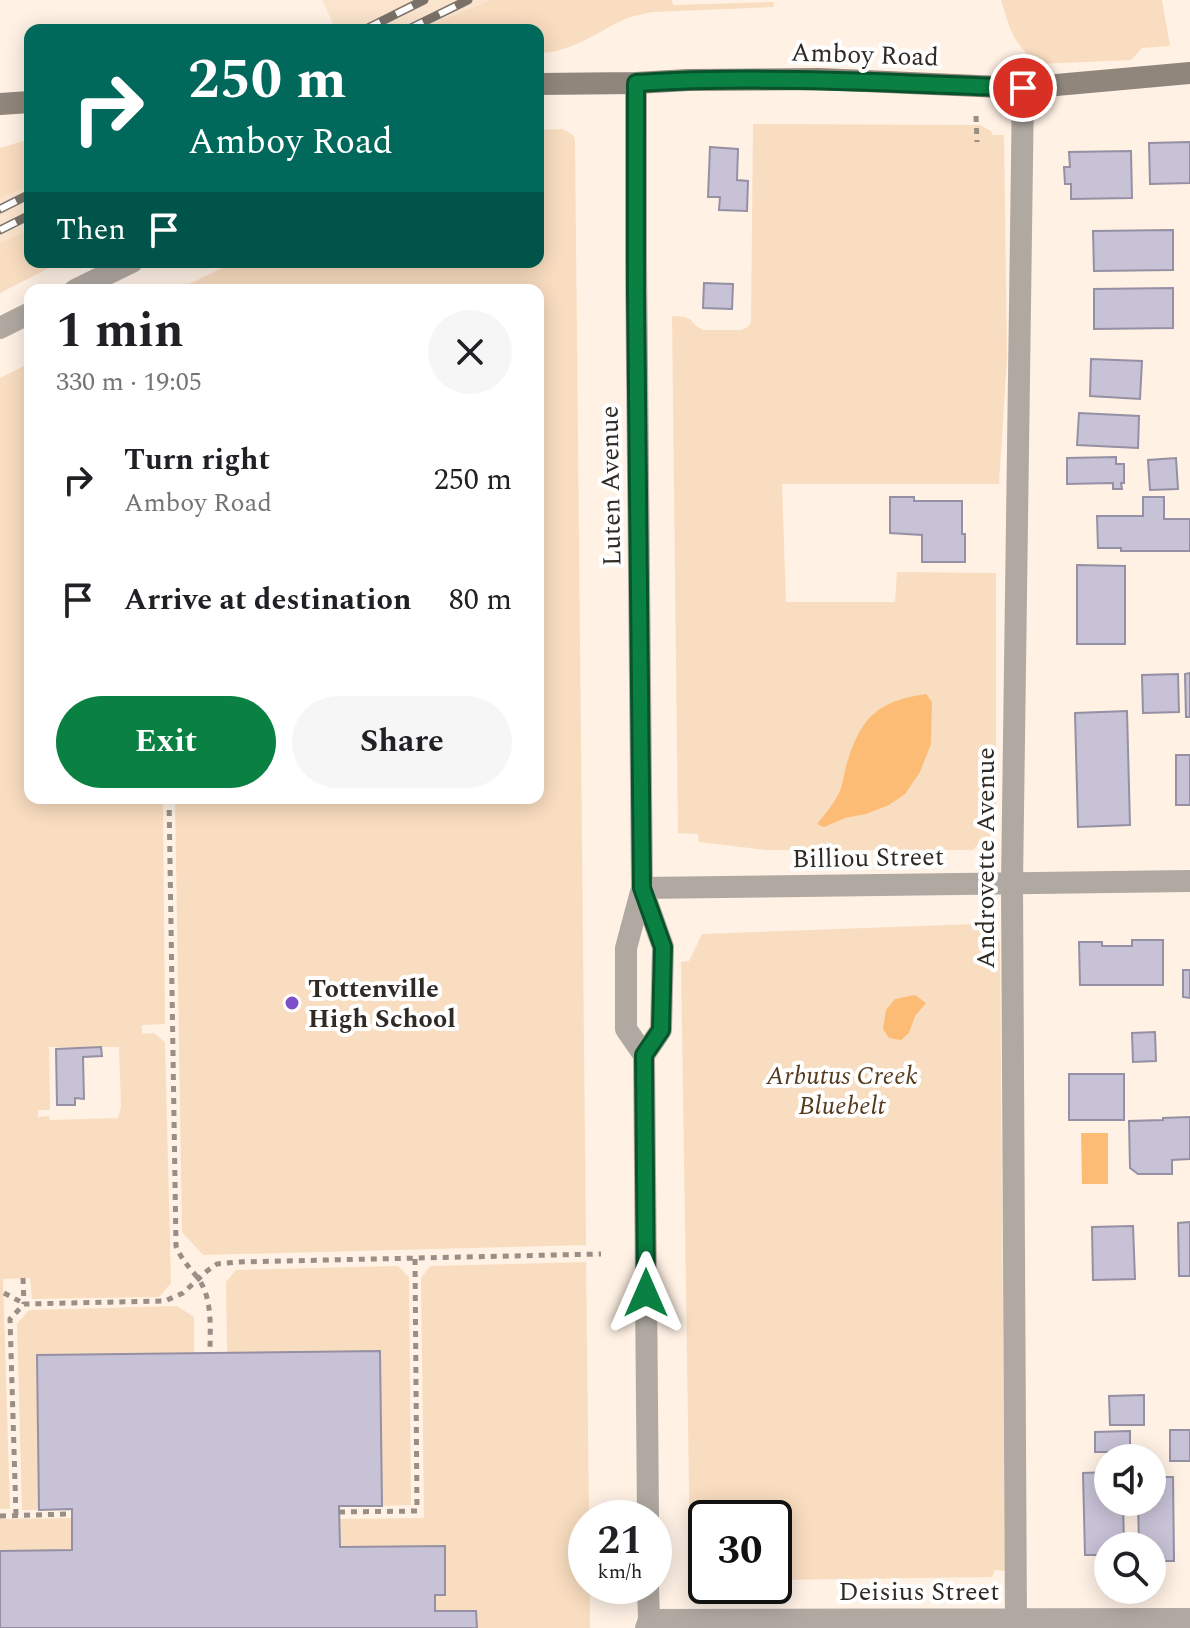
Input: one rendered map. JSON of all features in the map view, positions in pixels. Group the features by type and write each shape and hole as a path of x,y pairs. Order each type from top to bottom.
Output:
{"main road":[{"name":"Amboy Road","path":"544,84 819,79 1023,88 1190,73"},
{"path":"0,104 24,102"}],"street":[{"name":"Luten Avenue","path":"636,83 642,888 626,948 626,1029 644,1055 648,1500"},
{"name":"Androvette Avenue","path":"1016,1624 1012,884 1023,88"},
{"path":"87,284 120,268"},
{"path":"0,328 24,316"},
{"name":"Billiou Street","path":"642,888 1190,881"},
{"name":"Luten Avenue","path":"642,888 663,947 661,1030 644,1055"},
{"path":"648,1604 649,1625"},
{"name":"Deisius Street","path":"649,1625 1016,1624 1190,1619"}],"path":[{"path":"976,116 977,142"},
{"path":"169,804 176,1246 180,1257 199,1279 206,1294 210,1310 210,1353"},
{"path":"4,1293 24,1304 165,1301 183,1293 217,1264 601,1254"},
{"path":"339,1512 417,1511 415,1258"},
{"path":"16,1515 10,1319 24,1304 23,1278"},
{"path":"0,1516 67,1514"}],"shaded area":[{"path":"322,0 491,0 434,24 333,24"},
{"path":"24,188 24,232 0,243 0,199"},
{"path":"926,694 932,702 931,744 920,772 905,794 889,805 866,814 824,827 817,824 839,793 852,747 865,723 895,701"},
{"path":"915,995 926,1003 915,1016 909,1033 901,1040 889,1038 883,1029 886,1010 895,999"},
{"path":"1081,1133 1108,1133 1108,1184 1082,1184"}],"green space":[{"path":"491,0 672,0 673,5 773,2 774,7 653,12 625,19 561,50 544,52 544,24 434,24"},
{"path":"1001,0 1162,0 1170,46 1142,48 1131,60 1039,64 1014,36"},
{"path":"753,124 980,125 993,135 1004,135 1007,359 999,484 782,484 786,602 895,602 897,572 996,573 996,832 973,850 766,850 699,842 698,834 678,833 672,316 685,317 703,330 741,330 751,322"},
{"path":"563,129 573,135 575,141 586,1245 203,1255 182,1232 175,804 544,804 544,284 189,284 222,268 544,268 544,130"},
{"path":"24,141 24,188 0,199 0,148"},
{"path":"24,232 24,268 49,268 0,293 0,243"},
{"path":"24,366 24,804 163,804 165,1024 142,1025 142,1034 154,1033 165,1042 171,1283 159,1297 32,1299 30,1278 3,1279 10,1509 0,1509 0,378","holes":["49,1047 119,1047 121,1106 118,1118 50,1120 49,1116 38,1117 38,1110 50,1110"]},
{"name":"Arbutus Creek Bluebelt","path":"975,924 997,935 1000,944 1005,1571 995,1570 992,1577 792,1580 792,1500 689,1500 681,962 689,961 702,934"},
{"path":"586,1262 589,1500 568,1500 568,1604 590,1604 590,1628 477,1628 476,1611 435,1611 435,1595 445,1594 445,1546 340,1547 339,1519 424,1518 421,1278 430,1266"},
{"path":"398,1266 409,1277 411,1505 382,1506 227,1353 226,1282 236,1270"},
{"path":"177,1306 194,1317 194,1354 37,1355 39,1510 22,1510 17,1324 29,1310"},
{"path":"72,1518 72,1550 0,1551 0,1519"}],"building":[{"path":"1190,142 1190,183 1150,184 1149,143"},
{"path":"710,147 738,149 737,180 748,181 747,211 719,210 720,197 708,197"},
{"path":"1131,151 1132,198 1071,199 1071,184 1065,184 1064,167 1070,167 1069,152"},
{"path":"1173,230 1173,270 1094,271 1093,231"},
{"path":"704,283 733,284 732,309 703,308"},
{"path":"1173,288 1173,328 1094,329 1094,289"},
{"path":"1091,359 1142,361 1140,399 1090,396"},
{"path":"1079,413 1139,416 1138,448 1077,445"},
{"path":"1116,457 1116,464 1124,464 1122,489 1113,489 1113,483 1067,484 1067,458"},
{"path":"1176,458 1178,489 1150,490 1148,460"},
{"path":"890,497 914,497 914,501 962,501 965,562 922,562 922,535 890,533"},
{"path":"1143,497 1164,497 1164,519 1190,519 1190,551 1098,548 1097,516 1143,516"},
{"path":"1077,565 1125,566 1125,644 1077,644"},
{"path":"1190,673 1190,717 1186,717 1185,674"},
{"path":"1178,674 1179,712 1143,713 1142,675"},
{"path":"1127,711 1130,825 1078,827 1075,713"},
{"path":"1176,755 1190,755 1190,805 1176,805"},
{"path":"1132,940 1163,940 1163,985 1080,985 1079,942 1132,946"},
{"path":"1183,970 1190,970 1190,998 1183,997"},
{"path":"1155,1032 1156,1061 1133,1062 1132,1033"},
{"path":"101,1047 102,1056 83,1057 84,1099 75,1098 75,1105 57,1105 56,1049"},
{"path":"1069,1074 1124,1074 1124,1120 1069,1120"},
{"path":"1190,1117 1190,1159 1172,1160 1172,1174 1138,1174 1130,1168 1129,1121"},
{"path":"1190,1222 1190,1276 1179,1276 1178,1223"},
{"path":"1133,1226 1135,1279 1093,1280 1092,1227"},
{"path":"380,1351 382,1506 339,1506 340,1547 445,1546 445,1595 435,1595 435,1611 476,1611 477,1628 0,1628 0,1551 72,1550 72,1509 39,1510 37,1355"},
{"path":"1144,1395 1144,1425 1110,1425 1109,1396"},
{"path":"1170,1430 1190,1430 1190,1461 1170,1461"},
{"path":"1130,1431 1130,1444 1095,1444 1095,1432"},
{"path":"1083,1473 1094,1473 1094,1516 1123,1516 1124,1532 1094,1532 1094,1555 1085,1555"},
{"path":"1166,1477 1173,1477 1174,1561 1166,1561 1166,1532 1139,1532 1138,1516 1166,1516"}],"railway":[{"path":"376,24 424,0"},
{"path":"419,24 468,0"},
{"path":"0,209 24,197"},
{"path":"0,230 24,218"}],"place":[{"name":"Tottenville High School","path":"292,1003"}],"route":[{"path":"646,1293 644,1055 661,1030 663,947 642,888 636,83 819,79 1023,88"}]}
